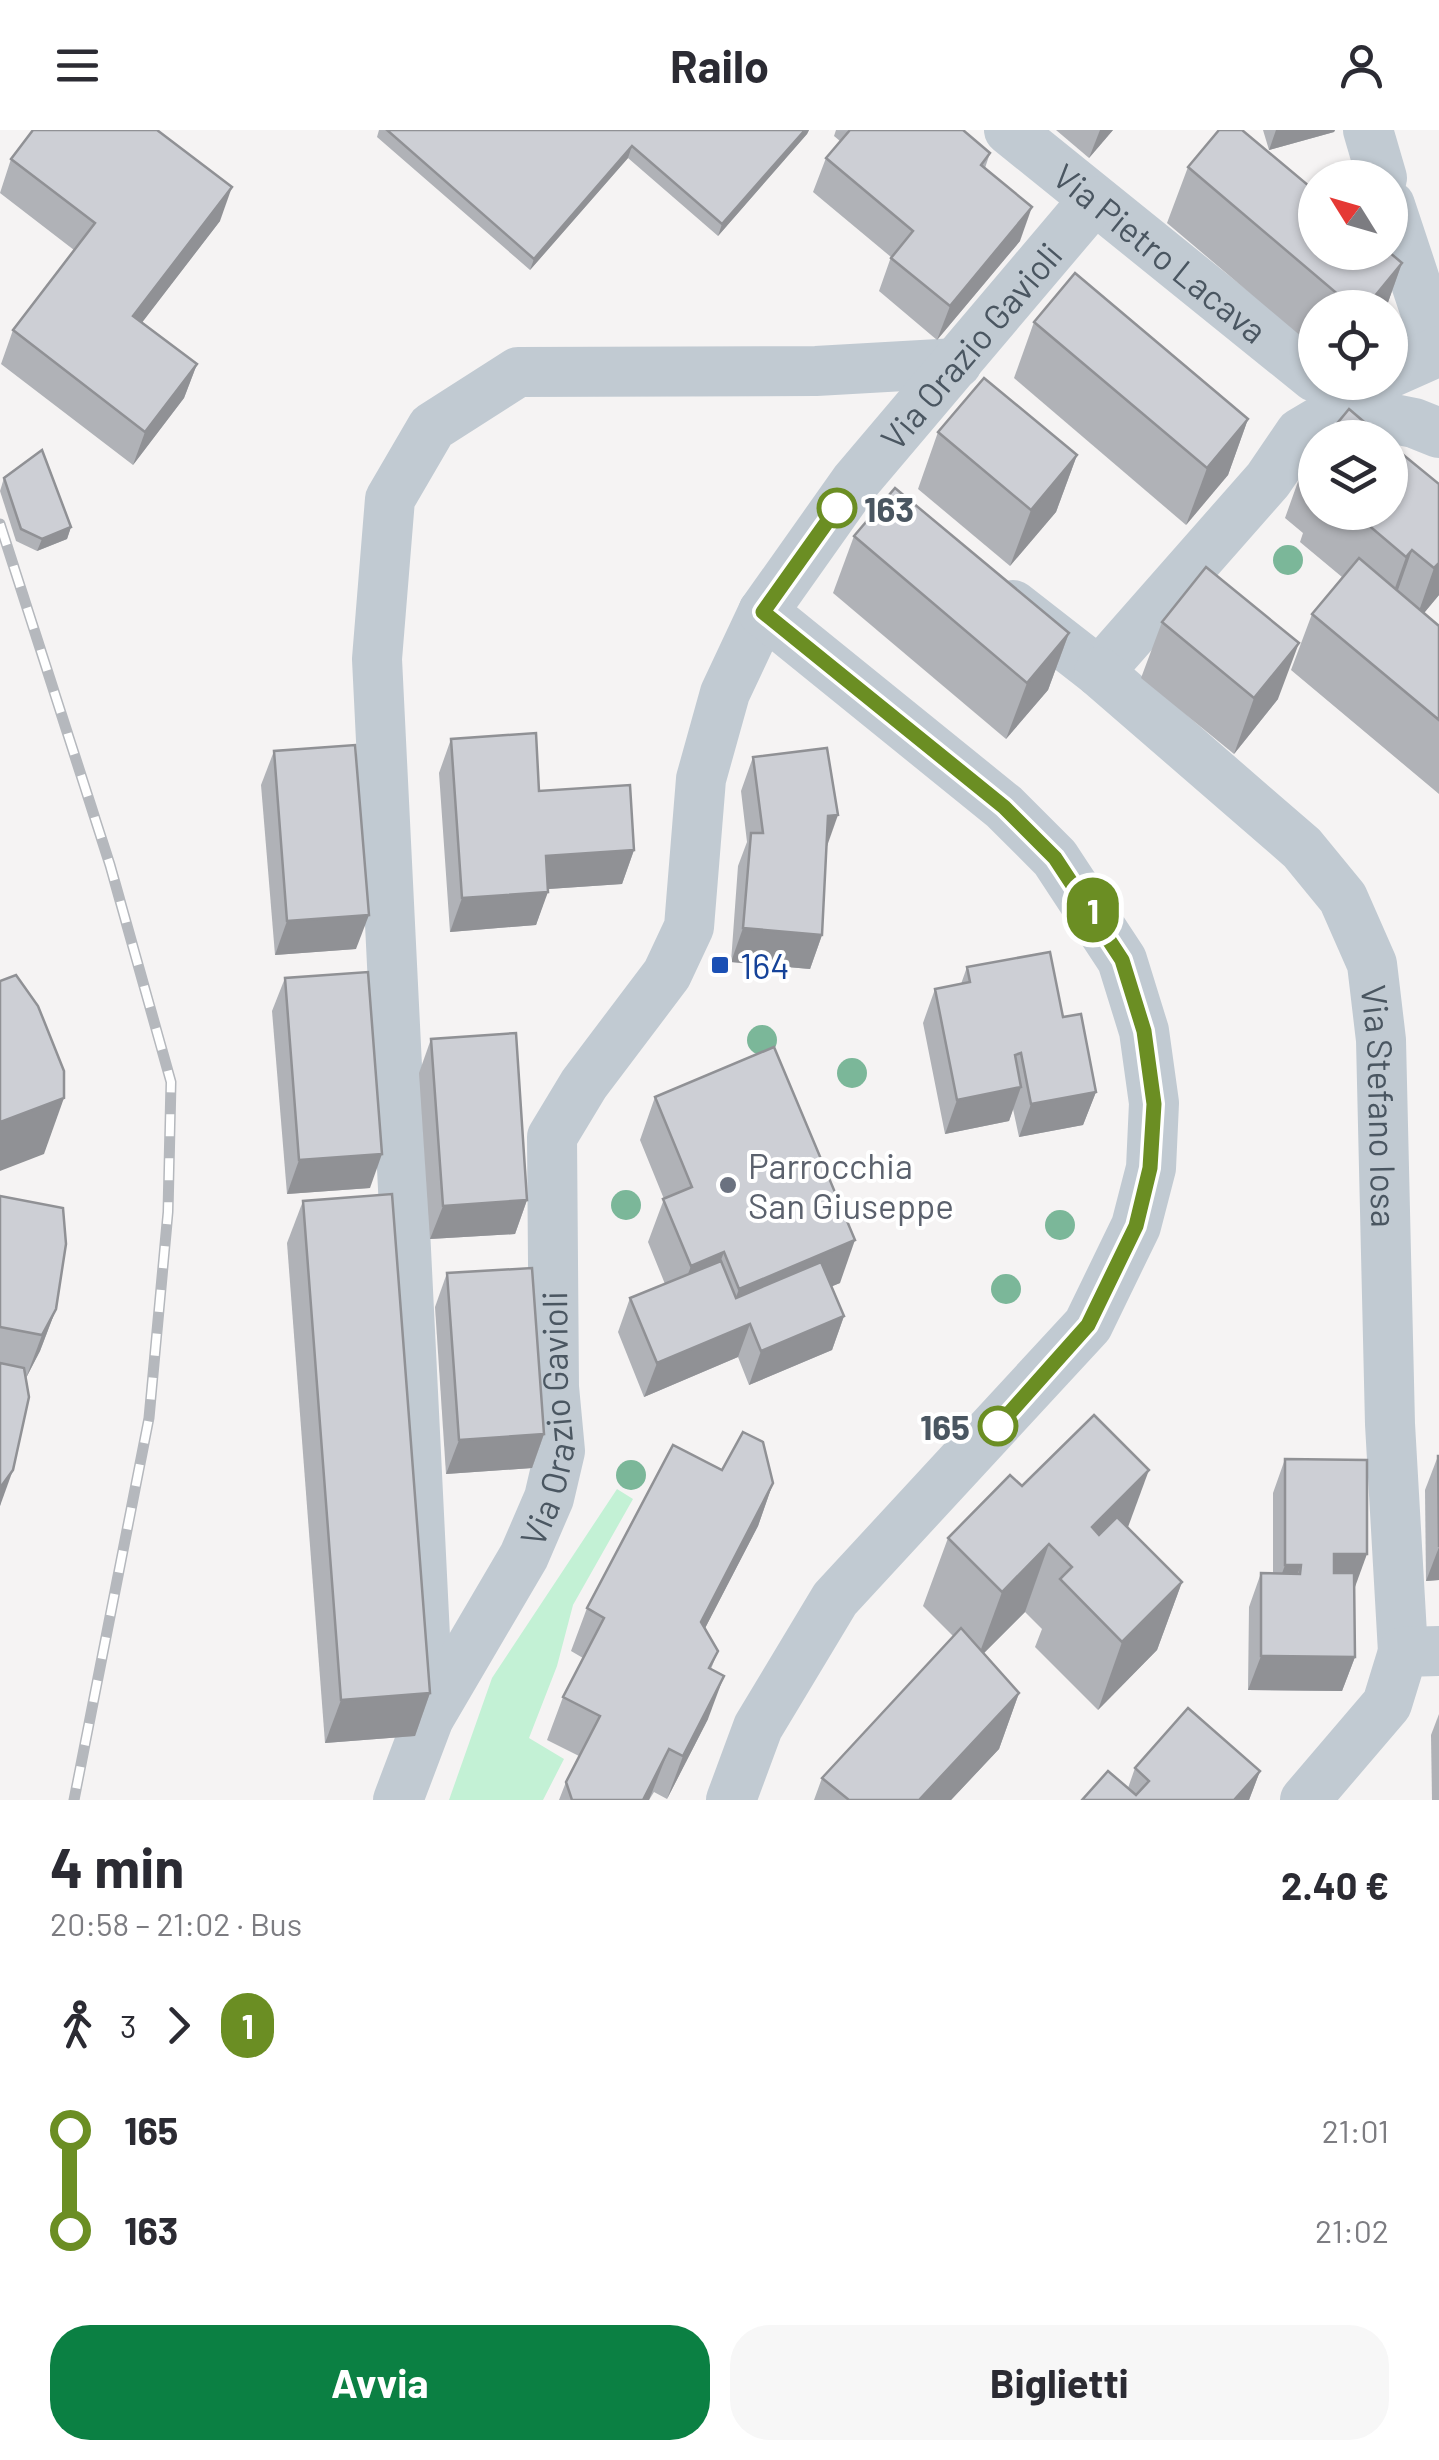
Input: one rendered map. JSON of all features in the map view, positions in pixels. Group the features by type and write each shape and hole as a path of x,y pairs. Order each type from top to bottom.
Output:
{"street":[{"name":"Via Pietro Lacava","path":"1009,130 1093,201 1298,358"},
{"path":"1368,130 1377,160"},
{"name":"Via Orazio Gavioli","path":"429,1718 524,1556 550,1498 560,1450 554,1387 552,1137 584,1084 667,974 689,926 701,778 725,693 763,612 871,494 957,363 1044,293 1093,201"},
{"path":"1408,269 1439,352 1408,365"},
{"path":"398,1800 429,1718 377,659 390,499 432,427 518,372 816,371 957,363"},
{"path":"1322,420 1370,414 1403,420"},
{"path":"1408,421 1439,434"},
{"path":"1099,672 1253,467 1298,434"},
{"name":"Via Stefano Iosa","path":"977,577 1099,672 1302,848 1343,898 1372,964 1381,1040 1390,1424 1421,1652"},
{"path":"731,1800 758,1727 835,1599 1088,1325 1136,1226 1150,1168 1154,1104 1144,1031 1122,960 1055,858 1004,807 763,612"},
{"path":"1305,1800 1387,1704 1421,1652"}],"green space":[{"path":"617,1489 633,1499 573,1605 557,1666 529,1738 564,1759 543,1800 449,1800 492,1678"}],"building":[{"path":"33,130 157,130 232,187 133,316 197,364 145,432 13,330 95,223 11,159"},
{"path":"387,130 805,130 722,224 632,146 534,259"},
{"path":"850,130 963,130 990,153 981,165 1032,207 950,306 891,258 913,231 826,158"},
{"path":"1219,130 1242,130 1298,177 1298,260 1188,167"},
{"path":"1309,270 1396,270 1380,290 1333,290"},
{"path":"1075,273 1248,419 1207,468 1034,322"},
{"path":"984,378 1077,455 1031,510 938,432"},
{"path":"1349,409 1362,420 1340,420"},
{"path":"42,450 71,527 42,539 21,529 4,478"},
{"path":"1408,459 1439,484 1439,563 1434,568 1412,550 1406,557 1374,530 1408,530"},
{"path":"895,488 1069,633 1027,683 854,536"},
{"path":"1359,558 1439,626 1439,720 1312,614"},
{"path":"1206,567 1299,643 1254,698 1162,622"},
{"path":"536,733 539,791 630,785 634,850 546,856 548,892 462,898 451,739"},
{"path":"355,745 369,915 287,921 274,751"},
{"path":"827,748 838,815 828,816 822,935 743,928 751,833 763,833 753,757"},
{"path":"1050,952 1063,1017 1081,1014 1096,1092 1031,1104 1021,1053 1015,1055 1021,1087 957,1100 935,989 970,982 967,967"},
{"path":"368,972 382,1154 299,1160 285,978"},
{"path":"16,975 38,1006 64,1071 64,1098 0,1122 0,981"},
{"path":"516,1033 527,1200 443,1206 431,1039"},
{"name":"Parrocchia San Giuseppe","path":"774,1047 855,1240 739,1289 724,1252 691,1266 663,1199 692,1187 655,1097"},
{"path":"392,1194 430,1693 341,1700 303,1201"},
{"path":"0,1196 63,1208 66,1244 56,1309 42,1335 0,1327"},
{"path":"721,1261 736,1298 821,1262 844,1316 761,1351 750,1324 657,1363 630,1298"},
{"path":"532,1268 544,1434 459,1440 447,1273"},
{"path":"0,1363 24,1368 29,1397 13,1470 0,1488"},
{"path":"1094,1415 1149,1470 1092,1527 1099,1535 1117,1517 1182,1582 1122,1642 1060,1579 1072,1567 1049,1544 1002,1592 948,1538 1010,1475 1022,1486"},
{"path":"743,1432 763,1442 773,1483 701,1622 718,1651 709,1668 724,1676 683,1756 669,1749 643,1800 572,1800 566,1782 600,1716 563,1697 604,1618 587,1608 673,1445 722,1470"},
{"path":"1285,1459 1367,1460 1367,1554 1334,1554 1334,1573 1354,1573 1355,1657 1261,1656 1261,1573 1300,1574 1301,1565 1285,1565"},
{"path":"961,1628 1019,1693 919,1800 849,1800 822,1778"},
{"path":"1188,1708 1260,1771 1234,1800 1082,1800 1108,1771 1136,1795 1149,1781 1135,1768"}],"railway":[{"path":"0,524 110,865 171,1082 168,1212 149,1418 74,1800"}],"bus line":[{"name":"1","path":"837,508 763,612 1004,807 1055,858 1122,960 1144,1031 1154,1104 1150,1168 1136,1226 1088,1325 998,1426"}],"place":[{"name":"163","path":"837,508"},
{"name":"164","path":"720,965"},
{"name":"Parrocchia San Giuseppe","path":"728,1185"},
{"name":"165","path":"998,1426"}]}
